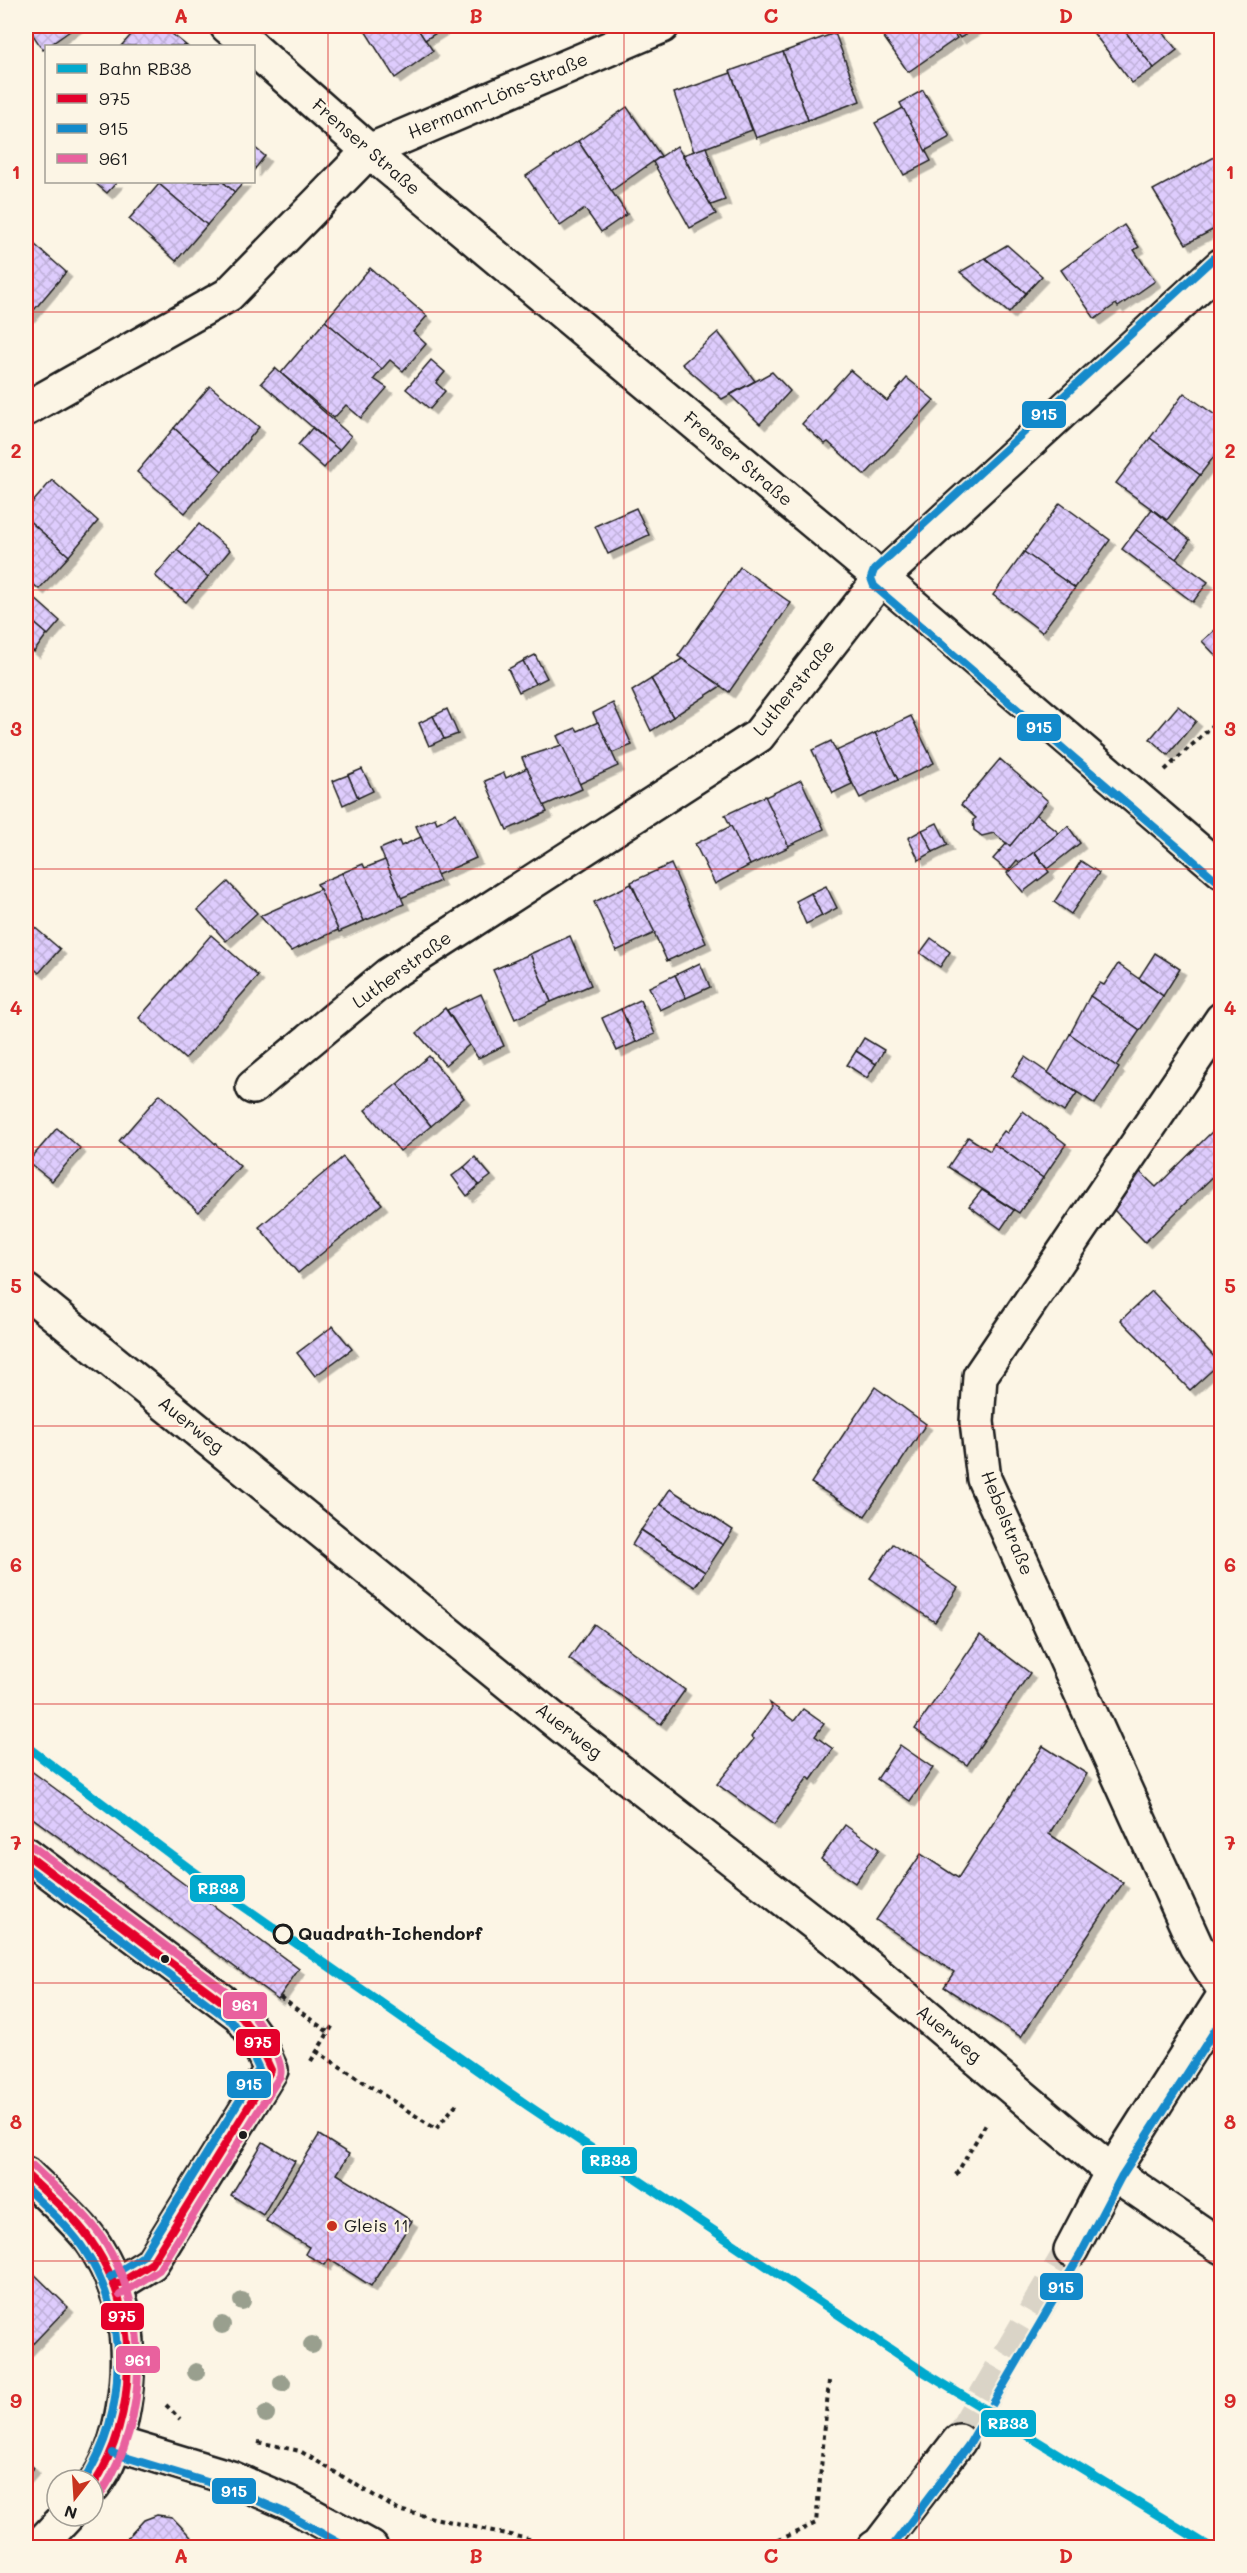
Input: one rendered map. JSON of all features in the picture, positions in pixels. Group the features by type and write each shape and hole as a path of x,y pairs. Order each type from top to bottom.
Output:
{"street":[{"name":"Frenser Straße","path":"227,26 249,45"},
{"name":"Hermann-Löns-Straße","path":"26,409 228,295 369,151 662,26"},
{"name":"Frenser Straße","path":"255,51 369,151 881,578 1221,871"},
{"name":"Lutherstraße","path":"253,1087 388,975 758,736 881,578 1221,265"},
{"name":"Hebelstraße","path":"1221,1019 980,1376 976,1422 984,1479 1196,1946 1221,1986"},
{"name":"Auerweg","path":"26,1291 563,1727 845,1947 1112,2172 1221,2247"},
{"path":"26,1854 240,2015 255,2036 271,2070 151,2264 116,2286"},
{"path":"1071,2250 1112,2172 1221,1999"},
{"path":"26,2174 94,2244 116,2286 125,2323 124,2398 115,2444 105,2471"},
{"path":"874,2547 880,2544 959,2441"},
{"path":"115,2444 231,2478 289,2503 371,2547"},
{"path":"37,2547 55,2528"}],"path":[{"path":"1136,798 1221,717"},
{"path":"283,1999 328,2032"},
{"path":"333,2025 316,2051 436,2129 458,2102"},
{"path":"956,2175 1009,2085"},
{"path":"762,2547 816,2523 829,2381"},
{"path":"164,2403 185,2423"},
{"path":"249,2441 300,2451 398,2510 533,2540 547,2547"}],"building":[{"path":"27,26 77,26 50,45 45,45 43,50"},
{"path":"139,26 162,26 186,45 122,45"},
{"path":"362,26 416,26 433,51 395,78"},
{"path":"416,26 442,26 444,28 425,40"},
{"path":"876,26 948,26 957,38 908,72"},
{"path":"951,26 980,26 960,38"},
{"path":"1088,26 1121,26 1154,68 1132,83"},
{"path":"1121,26 1158,26 1177,50 1154,68"},
{"path":"835,33 860,101 808,120 783,52"},
{"path":"783,52 808,120 756,138 730,71"},
{"path":"731,73 752,130 694,152 674,93"},
{"path":"923,90 950,137 925,151 900,103"},
{"path":"627,107 661,156 611,191 578,141"},
{"path":"903,108 931,161 904,175 875,123"},
{"path":"578,141 627,214 601,232 585,209 560,226 526,176"},
{"path":"677,146 716,214 690,228 653,162"},
{"path":"706,147 725,200 711,205 683,155"},
{"path":"255,148 265,156 255,169"},
{"path":"1222,153 1222,225 1186,244 1153,190"},
{"path":"95,183 116,183 107,193"},
{"path":"224,183 235,192 207,225 159,184"},
{"path":"224,183 243,183 235,192"},
{"path":"159,184 207,225 176,261 129,219"},
{"path":"1124,225 1139,247 1134,250 1155,281 1118,307 1116,304 1095,319 1061,270"},
{"path":"26,237 66,272 29,316 26,313"},
{"path":"1007,245 1042,276 1026,293 985,258"},
{"path":"985,258 1026,293 1009,313 960,272"},
{"path":"370,268 427,316 413,332 426,344 403,371 390,360 382,369 325,321"},
{"path":"325,321 382,369 374,379 387,388 361,418 346,405 334,418 281,373"},
{"path":"718,332 755,381 722,399 682,364"},
{"path":"431,360 445,372 436,383 445,391 430,409 406,389"},
{"path":"275,368 351,436 339,450 261,383"},
{"path":"850,370 887,401 907,378 934,400 865,475 828,442 825,444 802,424"},
{"path":"772,372 790,391 760,424 730,395"},
{"path":"210,386 259,427 222,471 174,428"},
{"path":"1184,393 1222,420 1222,446 1200,475 1150,438"},
{"path":"174,428 222,471 185,513 137,472"},
{"path":"312,428 339,450 324,468 298,445"},
{"path":"1150,438 1200,475 1167,520 1116,483"},
{"path":"52,480 98,521 69,556 26,518 26,510"},
{"path":"1060,503 1110,540 1075,588 1024,552"},
{"path":"636,508 649,535 608,554 595,526"},
{"path":"1152,509 1190,540 1176,559 1136,530"},
{"path":"26,518 69,556 39,589 26,578"},
{"path":"199,524 230,550 208,577 177,550"},
{"path":"1136,530 1208,582 1193,602 1122,549"},
{"path":"177,550 208,577 186,602 155,576"},
{"path":"1024,552 1075,588 1042,632 993,595"},
{"path":"740,567 791,603 729,692 678,656"},
{"path":"33,597 60,621 48,635 26,616 26,606"},
{"path":"26,616 47,634 34,652 26,645"},
{"path":"1222,624 1222,662 1202,641"},
{"path":"535,655 547,678 535,684 523,661"},
{"path":"682,659 721,686 673,717 651,679"},
{"path":"523,661 535,684 519,692 508,669"},
{"path":"651,679 673,717 651,731 632,691"},
{"path":"613,703 632,745 612,753 593,713"},
{"path":"1178,706 1196,721 1168,755 1150,739"},
{"path":"447,709 458,734 444,739 433,716"},
{"path":"433,716 444,739 429,746 419,723"},
{"path":"911,716 934,763 898,780 875,733"},
{"path":"598,722 618,766 579,784 557,736 576,728 578,731"},
{"path":"875,733 898,780 860,798 836,751"},
{"path":"831,741 852,784 833,793 812,750"},
{"path":"562,745 582,789 543,806 522,758"},
{"path":"1000,759 1048,801 1010,846 994,833 982,836 974,830 973,820 976,818 961,805"},
{"path":"527,768 547,812 507,830 485,781 504,773 506,778"},
{"path":"362,769 373,791 358,798 348,775"},
{"path":"348,775 358,798 343,805 333,781"},
{"path":"801,780 824,829 788,846 765,797"},
{"path":"765,796 789,847 750,865 725,815"},
{"path":"456,813 476,858 437,875 416,826 435,818 437,823"},
{"path":"1036,814 1059,833 1020,863 1017,860 1008,871 993,859 1007,843 1010,846"},
{"path":"937,823 948,845 933,852 922,830"},
{"path":"731,826 750,865 715,884 695,844"},
{"path":"1068,826 1080,843 1047,869 1035,852"},
{"path":"922,830 933,852 919,860 908,838"},
{"path":"421,837 440,881 401,898 380,849 399,841 401,846"},
{"path":"1034,852 1049,872 1023,892 1007,873"},
{"path":"385,860 404,904 364,921 342,873 363,864 365,868"},
{"path":"1081,861 1099,873 1071,914 1054,902"},
{"path":"671,864 706,943 667,961 631,882"},
{"path":"342,873 364,921 339,932 317,884"},
{"path":"228,882 257,913 226,941 198,910"},
{"path":"631,884 655,933 616,951 594,902"},
{"path":"826,886 837,908 822,916 811,893"},
{"path":"320,889 338,930 291,951 260,916"},
{"path":"811,893 822,916 806,924 796,901"},
{"path":"26,920 60,949 39,973 26,961"},
{"path":"211,935 258,976 185,1059 139,1018"},
{"path":"570,936 591,985 551,1002 530,954"},
{"path":"931,938 950,952 940,967 920,953"},
{"path":"1155,953 1180,969 1163,996 1139,978"},
{"path":"530,954 551,1002 515,1019 493,970"},
{"path":"700,963 710,987 686,998 675,975"},
{"path":"1118,964 1163,996 1140,1030 1090,996 1100,983 1104,985"},
{"path":"675,975 686,998 660,1010 649,987"},
{"path":"481,994 504,1046 478,1058 447,1010"},
{"path":"1090,996 1140,1030 1116,1066 1070,1034"},
{"path":"640,1000 655,1034 636,1042 621,1009"},
{"path":"445,1008 469,1045 445,1065 417,1033"},
{"path":"621,1009 636,1042 617,1051 602,1018"},
{"path":"1070,1034 1119,1068 1095,1104 1048,1073"},
{"path":"864,1038 884,1050 876,1064 856,1051"},
{"path":"856,1051 876,1064 867,1078 847,1065"},
{"path":"429,1056 464,1098 431,1126 397,1084"},
{"path":"1025,1057 1077,1093 1064,1112 1012,1076"},
{"path":"397,1084 431,1126 400,1151 365,1110"},
{"path":"160,1094 240,1166 199,1212 119,1141"},
{"path":"1023,1111 1066,1144 1043,1178 994,1144 1004,1131 1007,1133"},
{"path":"1222,1122 1222,1168 1145,1242 1113,1209 1139,1171 1156,1187"},
{"path":"57,1128 80,1148 52,1181 28,1162"},
{"path":"968,1137 990,1151 994,1144 1043,1178 1019,1213 948,1167"},
{"path":"343,1157 382,1204 298,1273 259,1227"},
{"path":"475,1157 491,1176 479,1185 464,1167"},
{"path":"464,1167 479,1185 467,1196 452,1176"},
{"path":"982,1190 1014,1210 1001,1229 969,1206"},
{"path":"1152,1291 1220,1363 1190,1390 1121,1320"},
{"path":"333,1326 352,1349 315,1376 297,1353"},
{"path":"875,1387 926,1424 865,1516 811,1483"},
{"path":"670,1489 733,1530 723,1545 660,1504"},
{"path":"660,1504 723,1545 705,1572 641,1530"},
{"path":"641,1530 705,1572 695,1587 632,1545"},
{"path":"893,1544 958,1588 935,1622 870,1578"},
{"path":"594,1624 685,1690 661,1724 569,1659"},
{"path":"980,1635 1030,1673 967,1765 915,1729"},
{"path":"770,1703 794,1721 803,1709 824,1724 815,1736 833,1749 811,1780 808,1777 774,1825 717,1784 754,1739 751,1737 772,1708"},
{"path":"900,1745 933,1768 910,1801 877,1779"},
{"path":"1043,1746 1087,1774 1049,1834 1123,1883 1021,2037 944,1987 954,1972 876,1920 921,1854 958,1878"},
{"path":"26,1767 299,1969 278,1999 26,1813"},
{"path":"845,1825 879,1849 855,1883 821,1859"},
{"path":"319,2135 349,2154 337,2174 412,2221 371,2286 329,2259 325,2265 305,2254 309,2247 266,2221"},
{"path":"263,2142 295,2161 263,2215 231,2195"},
{"path":"26,2266 68,2307 26,2351"},
{"path":"26,2460 34,2468 26,2477"},
{"path":"157,2515 172,2517 201,2548 118,2548 144,2520"}],"tunnel":[{"path":"959,2441 1071,2250"}],"rail line":[{"name":"RB38","path":"26,1746 190,1869 527,2105 924,2372 1212,2548"}],"transit line":[{"name":"915","path":"1215,257 874,570 871,578 874,586 1215,879"},
{"name":"961","path":"32,1846 247,2007 269,2040 280,2069 280,2076 159,2270 120,2295"},
{"name":"975","path":"26,1854 240,2015 255,2036 271,2070 151,2264 115,2286"},
{"name":"915","path":"26,1867 232,2022 246,2041 259,2069 143,2256 110,2277"},
{"name":"915","path":"891,2548 968,2446 1080,2255 1121,2177 1222,2019"},
{"name":"961","path":"33,2166 96,2229 119,2268 130,2299 136,2332 138,2366 136,2399 129,2432 118,2463 105,2487"},
{"name":"975","path":"26,2174 63,2209 88,2237 110,2274 120,2304 126,2335 128,2366 125,2398 119,2429 103,2468"},
{"name":"915","path":"26,2188 79,2242 99,2277 110,2305 116,2335 118,2366 115,2396 109,2426 90,2468"},
{"name":"915","path":"112,2453 227,2488 284,2512 348,2548"}],"place":[{"name":"Quadrath-Ichendorf","path":"283,1934"},
{"name":"Gleis 11","path":"332,2226"}]}
